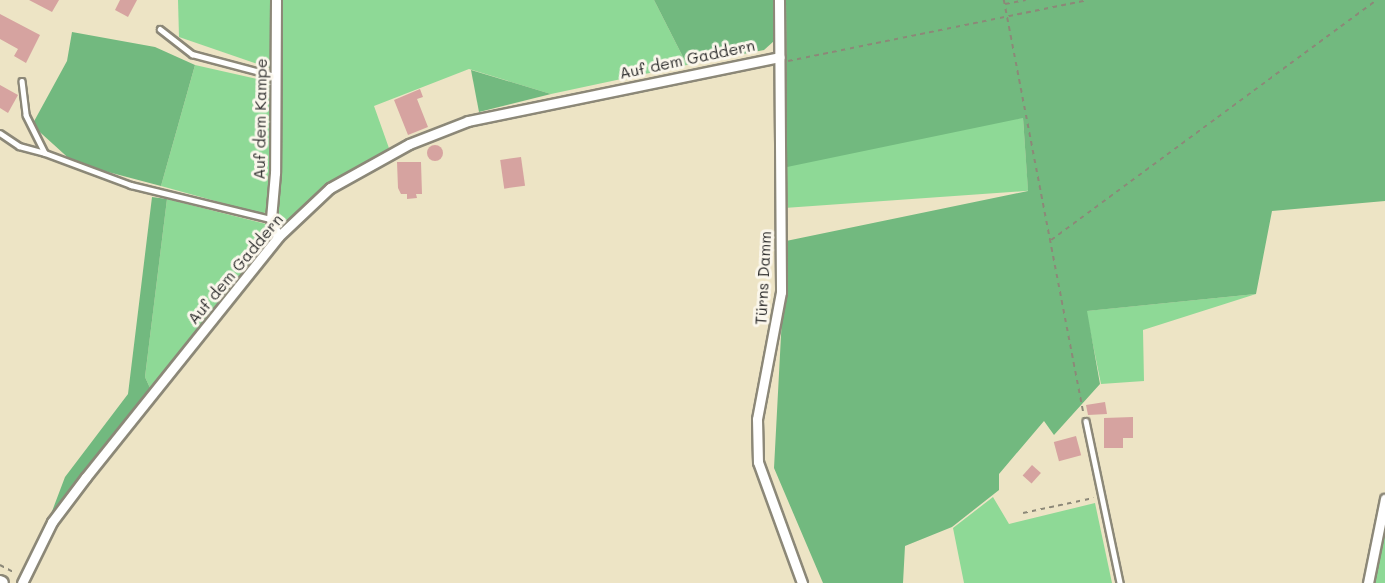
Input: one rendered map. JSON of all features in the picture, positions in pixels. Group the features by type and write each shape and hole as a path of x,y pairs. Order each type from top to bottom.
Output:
{"street":[{"name":"Auf dem Kampe","path":"276,0 277,77 271,219 278,237"},
{"name":"Türns Damm","path":"779,0 781,292 757,419 758,462 802,583"},
{"name":"Auf dem Gaddern","path":"24,581 52,522 278,237 330,188 409,144 468,121 780,59"},
{"path":"1368,583 1385,499"}],"lane":[{"path":"160,29 192,54 277,77"},
{"path":"22,81 26,116 45,153"},
{"path":"0,134 19,146 45,153 72,166 131,185 271,219"},
{"path":"1086,421 1120,583"}],"path":[{"path":"1004,0 1005,18 1086,421"},
{"path":"1004,4 1026,0"},
{"path":"780,59 1005,18 1087,0"},
{"path":"1051,240 1376,0"},
{"path":"1023,513 1101,496"},
{"path":"0,565 24,581"}],"green space":[{"path":"178,0 272,0 272,69 179,37"},
{"path":"280,0 654,0 687,65 551,94 469,69 374,106 390,151 288,223 281,222 276,216 280,157"},
{"path":"654,0 774,0 774,41 764,50 687,65"},
{"path":"786,0 1385,0 1385,201 1272,211 1256,294 1087,311 1100,384 1054,435 1044,421 999,474 999,490 952,527 905,546 903,583 823,583 774,468 786,241 1028,191 1023,118 787,167"},
{"path":"72,32 155,47 195,65 161,186 74,163 32,125 67,61"},
{"path":"195,65 271,82 268,211 262,214 161,186"},
{"path":"471,70 551,94 479,112"},
{"path":"1023,118 1028,191 788,208 783,135"},
{"path":"152,197 167,199 145,377 150,388 51,514 65,477 128,394"},
{"path":"167,199 270,225 266,246 150,388 145,377"},
{"path":"1256,294 1143,330 1144,381 1101,384 1086,311"},
{"path":"993,497 1009,524 1095,503 1112,583 964,583 953,528"},
{"path":"1385,529 1385,583 1374,583"}],"building":[{"path":"29,0 59,0 52,12"},
{"path":"120,0 137,0 128,17 115,10"},
{"path":"0,14 40,35 26,63 14,56 18,49 0,39"},
{"path":"0,85 18,95 8,113 0,108"},
{"path":"420,89 423,97 417,99 428,127 408,135 394,100"},
{"path":"435,145 441,147 443,153 441,159 435,161 429,159 427,153 429,147"},
{"path":"521,157 525,186 504,189 500,160"},
{"path":"397,162 421,162 422,194 416,194 417,198 407,199 407,194 401,194 398,188"},
{"path":"1105,402 1107,414 1088,415 1086,405"},
{"path":"1133,417 1133,438 1123,438 1123,448 1104,448 1104,418"},
{"path":"1076,436 1081,455 1059,461 1054,442"},
{"path":"1032,465 1041,473 1032,483 1023,475"}]}
